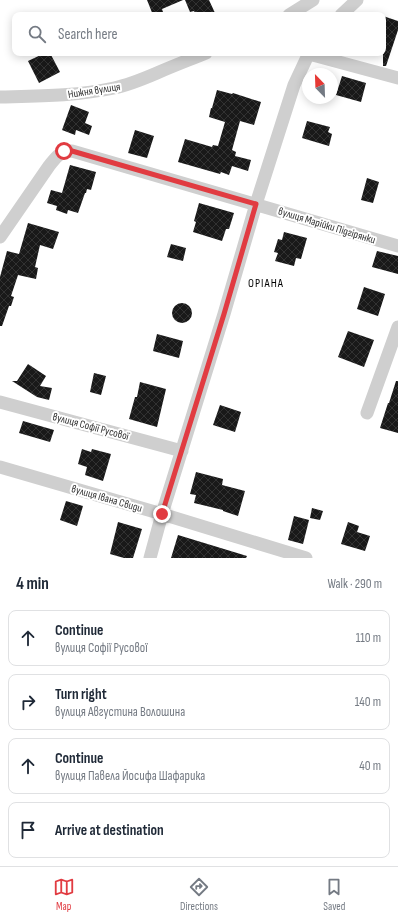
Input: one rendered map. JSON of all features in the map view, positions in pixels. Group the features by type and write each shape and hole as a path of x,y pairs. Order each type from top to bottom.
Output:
{"street":[{"path":"294,12 314,0"},
{"path":"344,12 357,0"},
{"name":"Нижня вулиця","path":"0,96 61,94 114,88 134,82 199,56"},
{"path":"150,558 256,204 294,85 308,56"},
{"path":"320,56 398,78"},
{"path":"0,237 57,156 64,151 72,151 256,204"},
{"name":"вулиця Марійки Підгірянки","path":"256,204 398,246"},
{"path":"367,413 398,327"},
{"name":"вулиця Софії Русової","path":"0,402 182,451"},
{"name":"вулиця Івана Свиди","path":"0,467 306,558"}],"building":[{"path":"147,0 183,0 162,9 163,12 152,12"},
{"path":"185,0 209,0 215,12 194,11 190,12"},
{"path":"386,17 398,21 398,30 386,66 383,66 383,56 386,56"},
{"path":"39,56 52,56 60,72 39,83 28,61"},
{"path":"342,76 366,83 361,102 338,96 338,89"},
{"path":"217,90 233,93 261,102 254,125 240,121 232,150 236,152 235,156 251,160 248,171 232,166 229,175 221,172 220,174 178,162 185,139 212,147 213,145 218,146 225,122 209,117"},
{"path":"71,105 89,112 85,123 92,126 89,135 76,130 75,135 62,130"},
{"path":"307,121 330,127 328,132 332,134 329,146 302,138"},
{"path":"135,130 154,136 147,158 128,153"},
{"path":"70,165 96,172 91,190 87,189 78,213 68,210 67,214 56,210 57,206 47,203 51,190 62,193"},
{"path":"367,178 379,182 373,203 361,200"},
{"path":"199,203 234,213 229,229 226,229 222,241 193,232 196,222 194,221"},
{"path":"28,223 59,232 53,249 40,245 35,267 38,268 36,279 18,275 11,296 14,297 11,306 9,306 2,326 0,326 0,277 7,251 19,254"},
{"path":"284,232 307,238 301,259 296,258 294,266 275,261 278,253 274,252 278,239 282,240"},
{"path":"171,244 186,248 183,261 167,257"},
{"path":"377,251 398,256 398,274 372,267"},
{"path":"364,287 385,294 378,316 357,309"},
{"path":"182,303 189,306 192,313 189,320 182,323 175,320 172,313 175,306"},
{"path":"348,331 374,340 364,367 338,357"},
{"path":"157,334 183,341 179,358 153,351"},
{"path":"28,364 46,376 40,386 52,388 49,400 37,397 12,381 17,381"},
{"path":"94,373 106,376 101,395 90,392"},
{"path":"396,381 398,381 398,433 380,428"},
{"path":"140,382 166,389 157,427 129,419 135,397 137,397"},
{"path":"220,405 241,412 235,432 213,425"},
{"path":"23,421 54,430 50,442 19,433"},
{"path":"82,449 91,452 92,449 111,454 103,481 85,475 87,467 78,464"},
{"path":"196,472 223,479 222,485 245,491 238,516 223,510 194,503 196,495 190,494"},
{"path":"66,501 83,506 77,526 60,520"},
{"path":"312,508 323,511 320,520 310,518"},
{"path":"294,516 309,520 303,544 288,540"},
{"path":"118,522 142,529 133,558 124,558 110,554"},
{"path":"348,522 359,526 357,532 370,536 365,551 341,544"},
{"path":"178,535 247,556 246,558 171,558"}],"district":[{"name":"ОРІАНА","path":"266,283"}],"route":[{"path":"64,151 72,151 256,204 224,314 162,514"}]}
